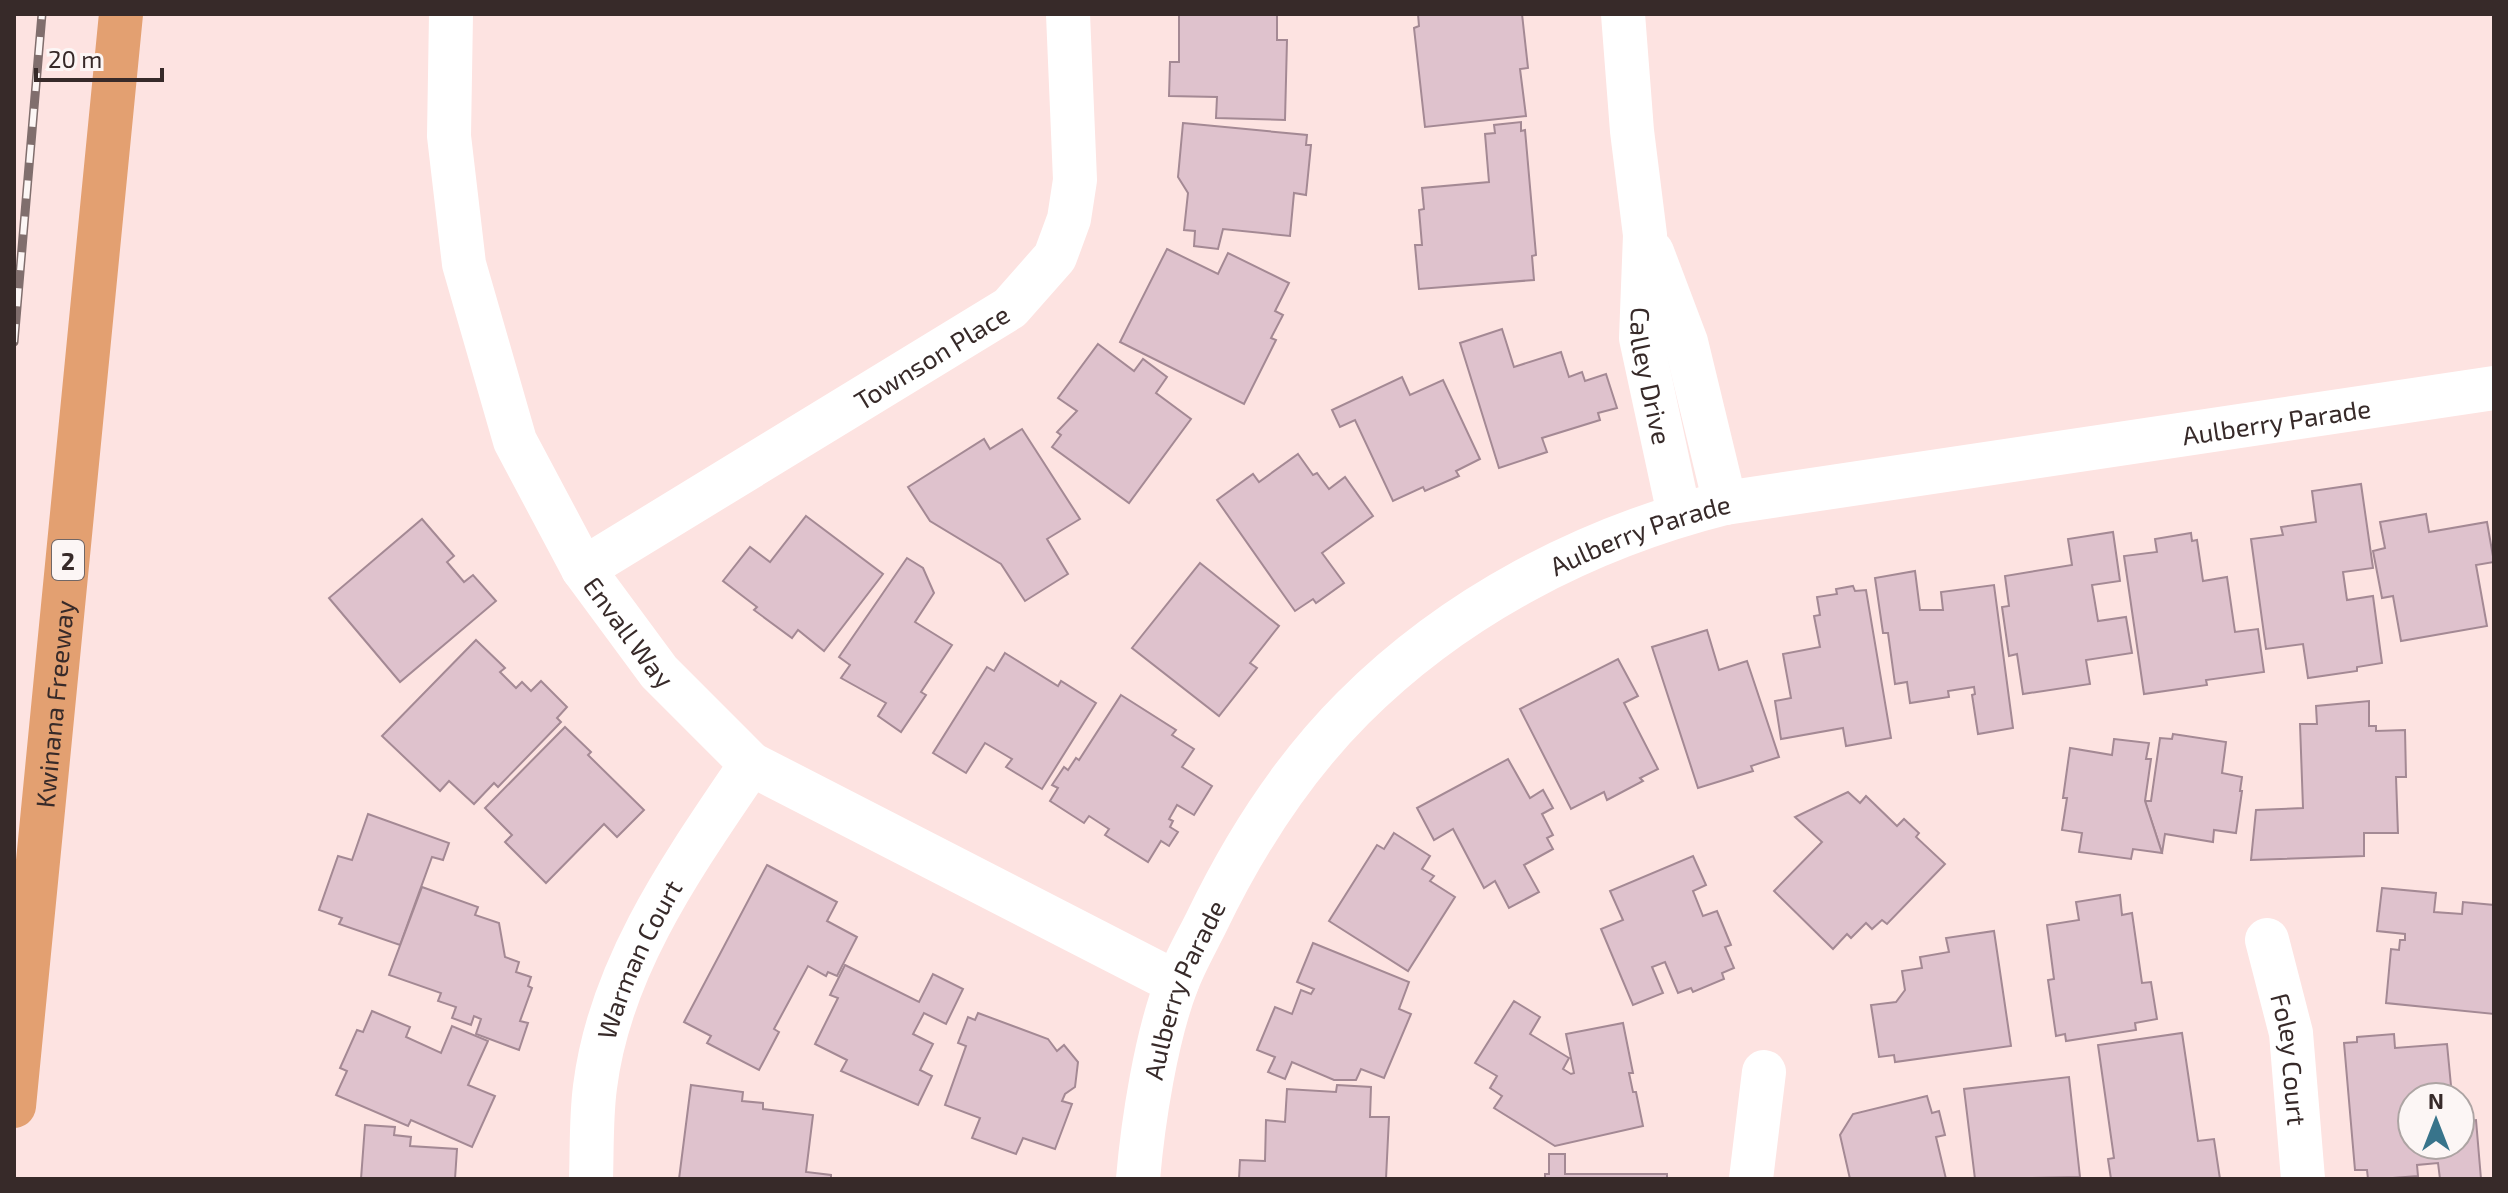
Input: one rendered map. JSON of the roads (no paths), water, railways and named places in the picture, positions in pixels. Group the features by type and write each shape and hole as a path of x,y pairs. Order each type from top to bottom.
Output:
{"highway":[{"name":"Kwinana Freeway","path":"14,1106 121,14"}],"street":[{"name":"Envall Way","path":"451,14 449,136 464,264 515,441 583,569 659,672 751,764 1177,983"},
{"name":"Townson Place","path":"583,569 1010,308 1055,257 1069,219 1075,180 1068,14"},
{"name":"Calley Drive","path":"1623,14 1632,131 1645,235 1641,338 1679,514"},
{"name":"Calley Drive","path":"1645,235 1686,342 1725,503"},
{"name":"Aulberry Parade","path":"1138,1179 1161,1041 1177,983 1224,885 1260,826 1304,764 1352,709 1467,615 1539,571 1627,532 1679,514 1725,503 2494,388"},
{"name":"Warman Court","path":"591,1179 595,1087 608,1023 639,946 678,872 751,764"},
{"name":"Foley Court","path":"2267,940 2291,1033 2303,1179"},
{"path":"1751,1179 1764,1072"}],"railway":[{"path":"14,342 42,14"}]}
